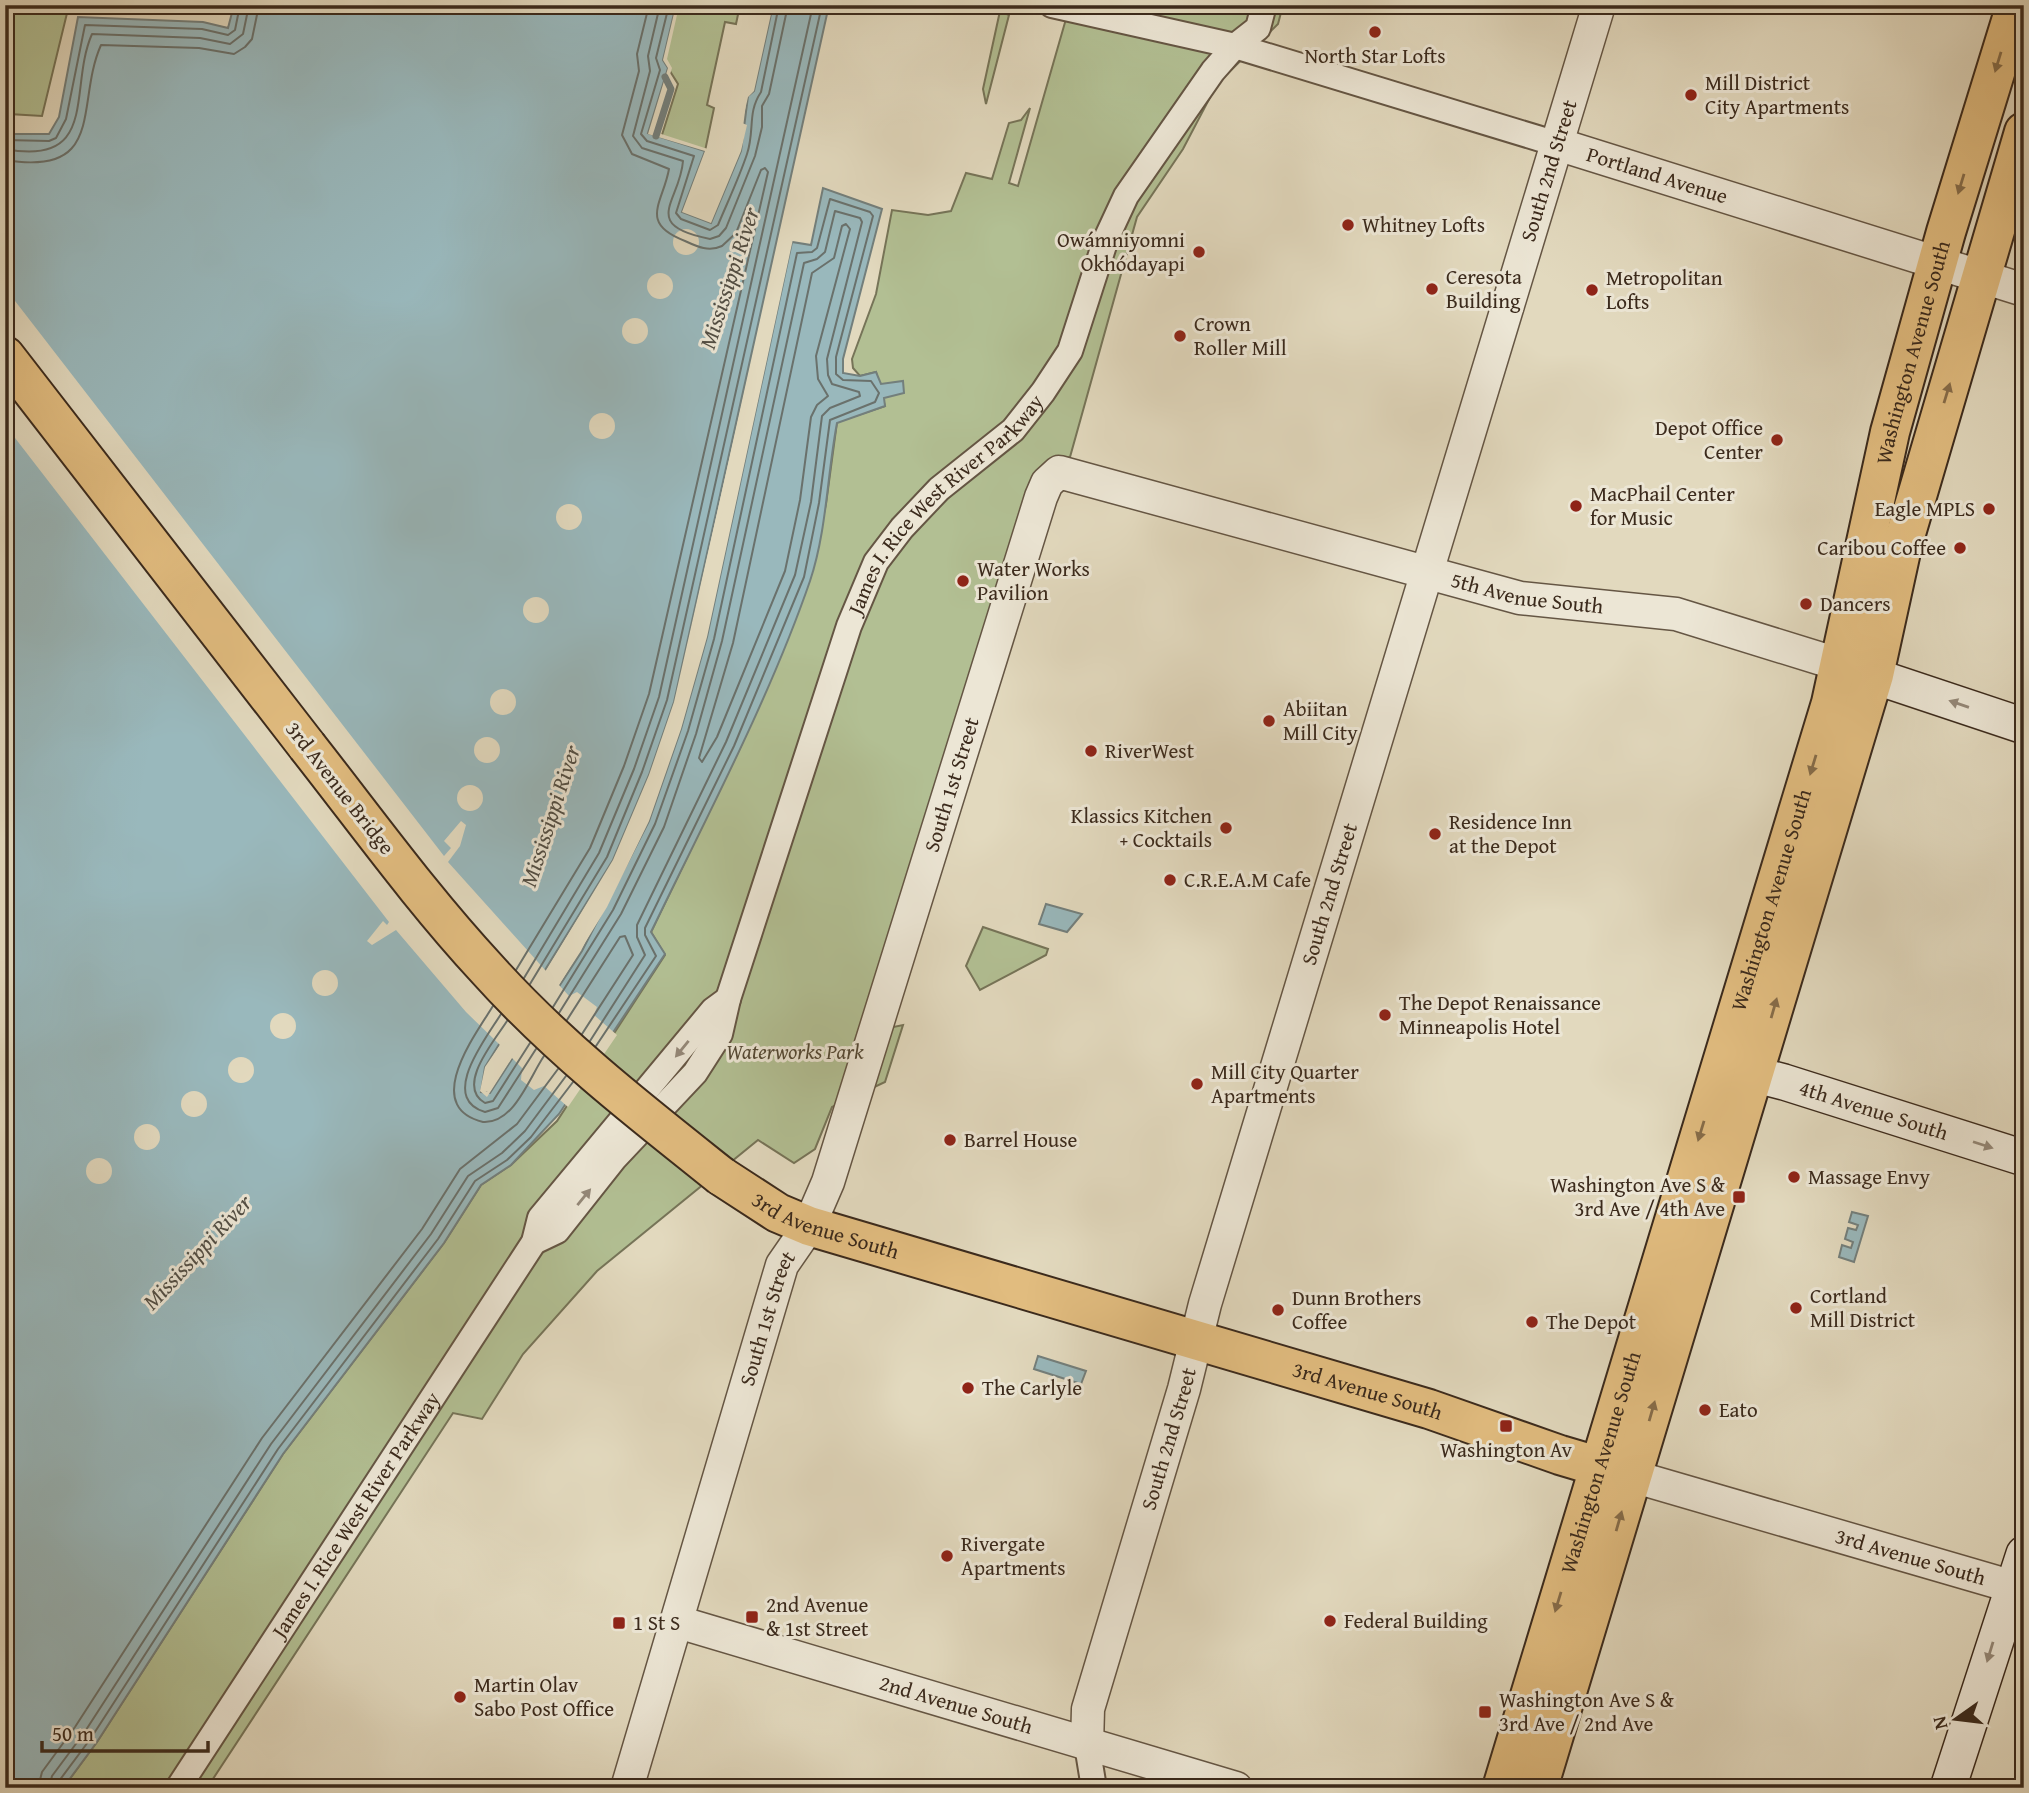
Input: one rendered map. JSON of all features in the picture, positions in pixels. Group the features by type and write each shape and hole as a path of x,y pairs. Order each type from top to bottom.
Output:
{"main road":[{"name":"Washington Avenue South","path":"1857,670 1890,432 1937,264 2016,5"},
{"name":"Washington Avenue South","path":"1502,1788 1615,1471 1857,670 1902,547 2024,132"},
{"name":"3rd Avenue Bridge","path":"5,356 411,880 487,970 588,1069 721,1176"},
{"name":"5th Avenue South","path":"1857,670 2024,726"},
{"name":"4th Avenue South","path":"1738,1070 2024,1158"},
{"name":"3rd Avenue South","path":"721,1176 778,1213 809,1226 1429,1409 1615,1471"},
{"name":"Washington Avenue South","path":"1538,1788 1615,1471"},
{"path":"1948,1788 2018,1589 2024,1554"}],"street":[{"name":"Portland Avenue","path":"1052,5 1235,46 2024,290"},
{"name":"James I. Rice West River Parkway","path":"178,1788 534,1242 557,1231 614,1159 695,1073 720,1034 728,999 740,971 849,626 876,562 902,528 939,489 1013,430 1043,392 1070,351 1106,239 1126,196 1213,71 1235,46 1258,28 1265,5"},
{"name":"South 2nd Street","path":"1094,1788 1087,1745 1088,1709 1198,1339 1205,1304 1599,5"},
{"name":"5th Avenue South","path":"1041,498 1047,483 1059,472 1520,598 1676,614 1857,670"},
{"name":"South 1st Street","path":"627,1788 782,1265 809,1226 828,1182 1041,498"},
{"name":"3rd Avenue South","path":"1615,1471 2018,1589"},
{"name":"2nd Avenue South","path":"678,1622 1236,1788"}],"green space":[{"path":"5,5 69,5 42,116 9,114"},
{"path":"676,5 740,5 736,24 725,22 707,105 714,108 705,151 661,138 678,84 663,60"},
{"name":"Waterworks Park","path":"1070,5 1283,5 1278,24 1217,84 1183,149 1137,217 1070,457 1048,464 1031,480 859,1034 903,1025 885,1082 832,1107 815,1149 794,1163 758,1140 597,1271 523,1354 482,1419 453,1413 207,1788 63,1788 97,1742 283,1454 444,1243 481,1185 511,1165 557,1121 665,955 651,932 740,748 810,579 826,504 837,422 885,406 876,372 860,376 853,368 852,359 876,294 892,210 928,215 951,211 966,173 992,179 1009,123 1021,120 1030,108 1009,183 1018,186"},
{"path":"1000,11 1009,15 986,104 983,89"},
{"path":"983,927 1048,949 1046,955 980,990 966,966"}],"water":[{"name":"Mississippi River","path":"234,5 676,5 663,60 668,68 648,133 705,151 682,212 711,223 741,151 748,96 754,91 773,5 829,5 674,702 649,775 613,860 485,1067 481,1092 490,1093 582,951 649,821 681,729 707,637 792,242 811,245 823,188 882,209 843,359 843,373 860,376 876,372 881,384 903,381 904,393 884,398 885,406 837,423 823,522 810,581 776,670 651,932 665,954 559,1114 511,1165 481,1185 444,1243 283,1454 97,1742 63,1788 5,1788 5,39 8,40 9,134 49,134 59,117 78,17 203,22 228,28"},
{"path":"1046,904 1082,914 1067,932 1039,924"},
{"path":"1852,1212 1868,1216 1854,1262 1839,1257 1842,1245 1851,1248 1853,1242 1845,1239 1848,1228 1856,1230 1858,1225 1849,1222"},
{"path":"1038,1356 1086,1371 1081,1384 1034,1369"}],"pier":[{"path":"676,5 679,6 667,59 672,68 652,131 708,149 687,210 709,219 737,150 744,95 751,89 769,5 773,5 754,91 748,97 742,123 747,125 741,151 711,223 682,212 705,151 648,134 668,68 663,60"},
{"path":"793,179 797,179 688,664 664,742 616,862 489,1069 484,1090 487,1092 579,949 646,820 678,728 704,636 789,242 793,239 707,637 681,729 649,821 607,907 559,985 569,996 577,992 597,1007 594,1015 617,1035 568,1107 544,1086 534,1090 521,1080 522,1068 512,1058 487,1097 480,1091 485,1067 500,1045 466,1012 396,930 372,945 367,941 383,921 387,925 389,922 5,425 5,288 444,856 451,848 444,841 461,821 466,825 460,846 448,862 546,971 613,860 649,775 674,702"},
{"path":"686,229 695,233 699,242 695,251 686,255 677,251 673,242 677,233"},
{"path":"660,273 670,276 673,286 670,296 660,299 650,296 647,286 650,276"},
{"path":"635,318 644,322 648,331 644,340 635,344 626,340 622,331 626,322"},
{"path":"602,413 611,417 615,426 611,435 602,439 593,435 589,426 593,417"},
{"path":"569,504 578,508 582,517 578,526 569,530 560,526 556,517 560,508"},
{"path":"536,597 545,601 549,610 545,619 536,623 527,619 523,610 527,601"},
{"path":"503,689 512,693 516,702 512,711 503,715 494,711 490,702 494,693"},
{"path":"487,737 496,741 500,750 496,759 487,763 478,759 474,750 478,741"},
{"path":"470,785 479,789 483,798 479,807 470,811 461,807 457,798 461,789"},
{"path":"325,970 334,974 338,983 334,992 325,996 316,992 312,983 316,974"},
{"path":"283,1013 292,1017 296,1026 292,1035 283,1039 274,1035 270,1026 274,1017"},
{"path":"241,1057 250,1061 254,1070 250,1079 241,1083 232,1079 228,1070 232,1061"},
{"path":"194,1091 203,1095 207,1104 203,1113 194,1117 185,1113 181,1104 185,1095"},
{"path":"147,1124 156,1128 160,1137 156,1146 147,1150 138,1146 134,1137 138,1128"},
{"path":"99,1158 108,1162 112,1171 108,1180 99,1184 90,1180 86,1171 90,1162"}],"waterway":[{"path":"656,136 671,89 665,77"}],"place":[{"name":"North Star Lofts","path":"1375,32"},
{"name":"Mill District City Apartments","path":"1691,95"},
{"name":"Whitney Lofts","path":"1348,225"},
{"name":"Owámniyomni Okhódayapi","path":"1199,252"},
{"name":"Ceresota Building","path":"1432,289"},
{"name":"Metropolitan Lofts","path":"1592,290"},
{"name":"Crown Roller Mill","path":"1180,336"},
{"name":"Depot Office Center","path":"1777,440"},
{"name":"MacPhail Center for Music","path":"1576,506"},
{"name":"Eagle MPLS","path":"1989,509"},
{"name":"Caribou Coffee","path":"1960,548"},
{"name":"Water Works Pavilion","path":"963,581"},
{"name":"Dancers","path":"1806,604"},
{"name":"Abiitan Mill City","path":"1269,721"},
{"name":"RiverWest","path":"1091,751"},
{"name":"Klassics Kitchen + Cocktails","path":"1226,828"},
{"name":"Residence Inn at the Depot","path":"1435,834"},
{"name":"C.R.E.A.M Cafe","path":"1170,880"},
{"name":"The Depot Renaissance Minneapolis Hotel","path":"1385,1015"},
{"name":"Mill City Quarter Apartments","path":"1197,1084"},
{"name":"Barrel House","path":"950,1140"},
{"name":"Massage Envy","path":"1794,1177"},
{"name":"Washington Ave S & 3rd Ave / 4th Ave","path":"1739,1197"},
{"name":"Cortland Mill District","path":"1796,1308"},
{"name":"Dunn Brothers Coffee","path":"1278,1310"},
{"name":"The Depot","path":"1532,1322"},
{"name":"The Carlyle","path":"968,1388"},
{"name":"Eato","path":"1705,1410"},
{"name":"Washington Av","path":"1506,1426"},
{"name":"Rivergate Apartments","path":"947,1556"},
{"name":"2nd Avenue & 1st Street","path":"752,1617"},
{"name":"Federal Building","path":"1330,1621"},
{"name":"1 St S","path":"619,1623"},
{"name":"Martin Olav Sabo Post Office","path":"460,1697"},
{"name":"Washington Ave S & 3rd Ave / 2nd Ave","path":"1485,1712"}]}
